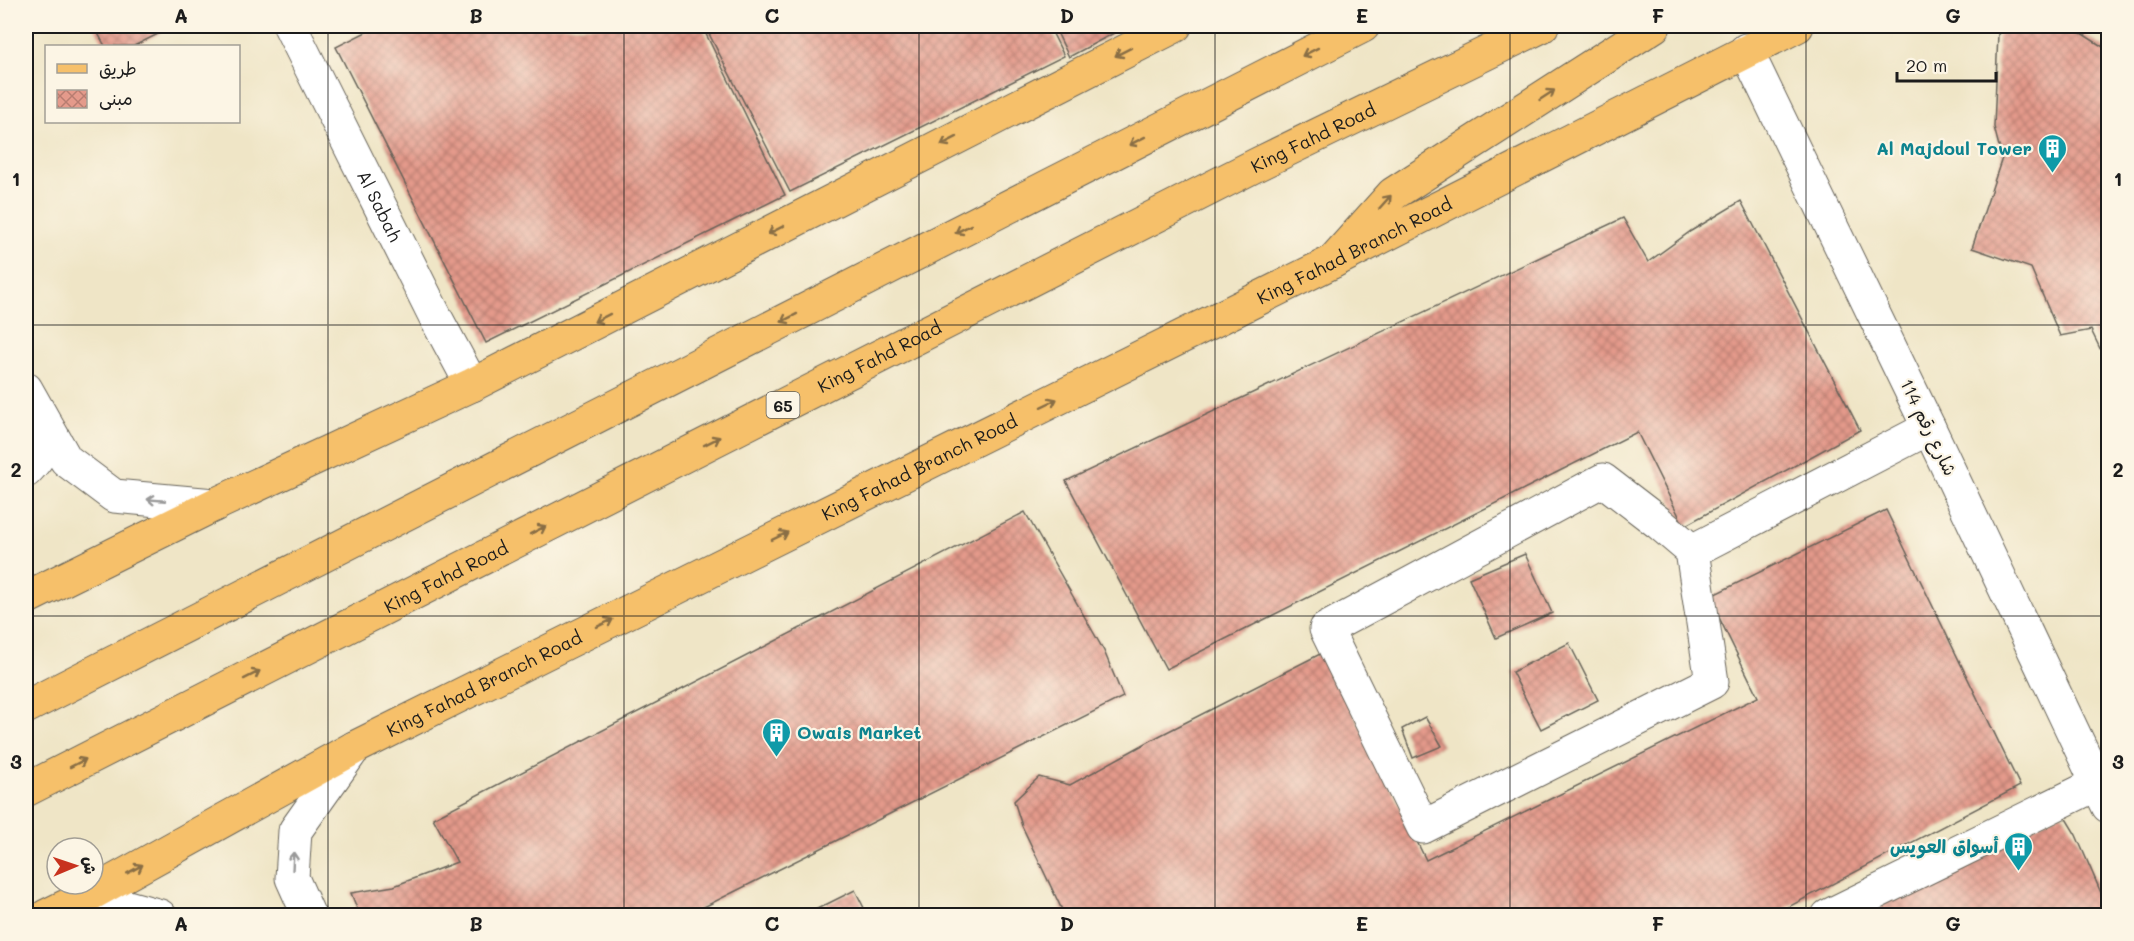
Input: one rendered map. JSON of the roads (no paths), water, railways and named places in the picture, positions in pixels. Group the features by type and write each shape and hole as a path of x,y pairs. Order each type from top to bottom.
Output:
{"main road":[{"path":"26,598 214,505 472,385 1175,26"},
{"path":"26,707 1363,26"},
{"name":"King Fahd Road","path":"26,790 1258,164 1542,26"},
{"path":"1332,262 1393,194 1654,26"},
{"name":"King Fahad Branch Road","path":"105,886 354,748 1332,262 1797,26"},
{"name":"King Fahad Branch Road","path":"46,915 87,896"}],"street":[{"name":"Al Sabah","path":"290,26 437,320 472,385"},
{"name":"شارع رقم 114","path":"1746,50 2104,794"},
{"path":"26,390 66,460 114,496 214,505"},
{"path":"26,390 43,437 40,455 26,471"},
{"path":"1692,551 1929,428"},
{"path":"1603,480 1692,551 1712,682 1424,827 1326,629 1603,480"},
{"path":"309,915 292,878 295,831 354,748"},
{"path":"1828,915 2104,794"},
{"path":"87,896 160,915"}],"place":[{"name":"Al Majdoul Tower","path":"2053,174"},
{"name":"Owais Market","path":"776,758"},
{"name":"أسواق العويس","path":"2019,872"}]}
